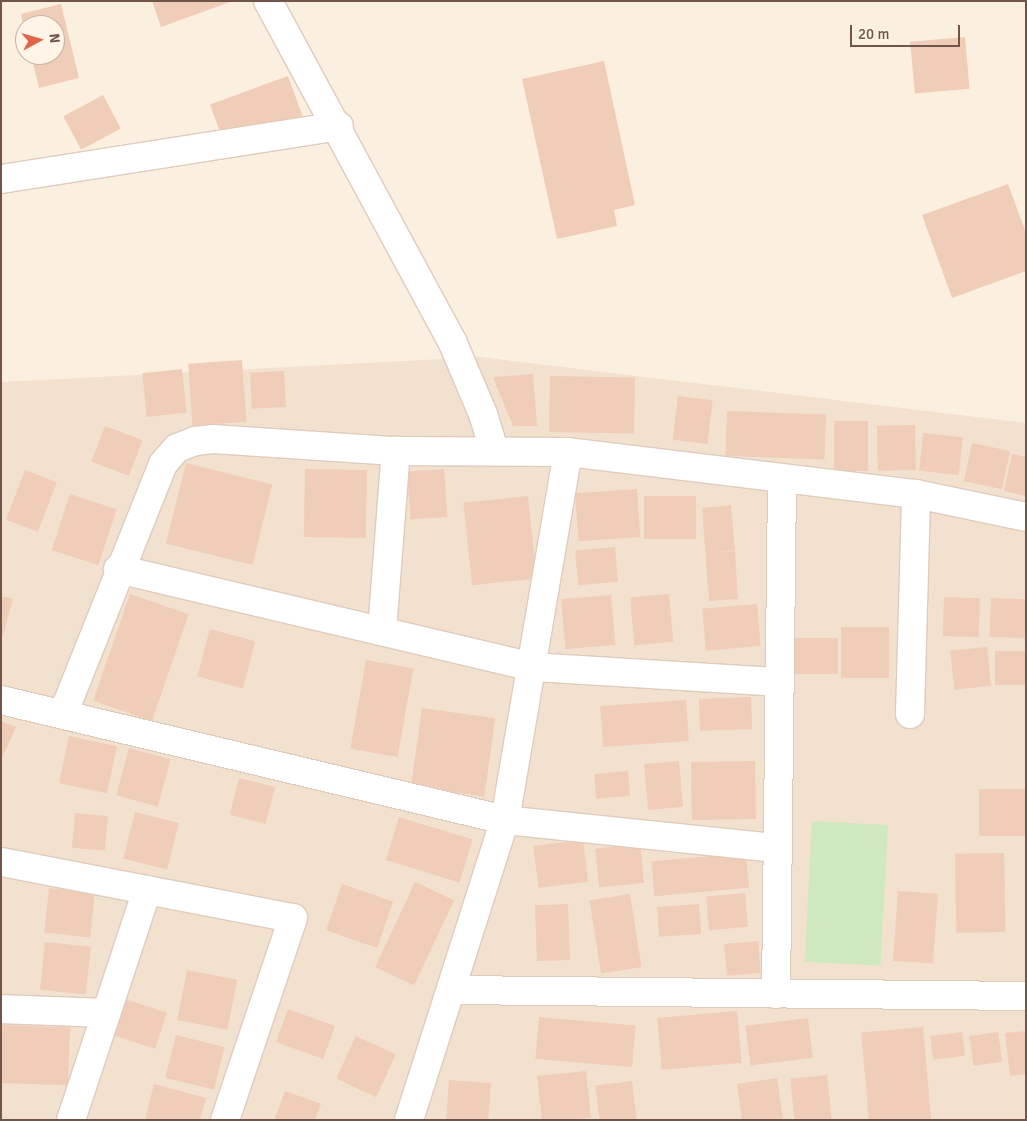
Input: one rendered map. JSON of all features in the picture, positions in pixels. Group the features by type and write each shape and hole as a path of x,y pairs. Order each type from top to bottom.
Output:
{"street":[{"path":"268,1 338,126 452,341 484,414 494,451"},
{"path":"1,179 338,126"},
{"path":"63,714 118,569 163,464 178,448 213,439 396,451 568,452 782,480 916,494 1026,517"},
{"path":"382,631 396,451"},
{"path":"409,1120 453,990 505,820 533,667 568,452"},
{"path":"776,994 782,480"},
{"path":"910,714 916,494"},
{"path":"118,569 533,667 779,682"},
{"path":"1,700 505,820 778,848"},
{"path":"1,862 293,918 225,1120"},
{"path":"71,1120 147,890"},
{"path":"453,990 1026,996"},
{"path":"1,1009 106,1013"}],"shaded area":[{"path":"480,357 1026,423 1026,1120 1,1120 1,382"}],"green space":[{"path":"812,821 888,825 881,966 805,962"}],"building":[{"path":"152,1 233,1 161,27"},
{"path":"61,4 64,15 21,15"},
{"path":"65,20 79,78 39,88 33,65 65,65"},
{"path":"965,37 970,89 915,94 910,42"},
{"path":"604,61 635,205 614,210 617,226 557,239 522,79"},
{"path":"288,76 306,127 228,155 210,104"},
{"path":"103,95 121,129 81,150 63,116"},
{"path":"1008,184 1026,233 1026,271 952,298 922,215"},
{"path":"242,360 246,422 192,426 188,364"},
{"path":"182,369 187,413 147,417 142,373"},
{"path":"284,371 286,407 252,409 250,373"},
{"path":"533,374 537,426 513,426 493,377"},
{"path":"550,376 635,377 634,433 549,432"},
{"path":"678,396 713,400 707,444 673,440"},
{"path":"727,411 826,414 824,459 725,456"},
{"path":"834,421 868,421 868,471 834,471"},
{"path":"915,425 916,470 878,471 877,426"},
{"path":"105,426 142,440 129,476 91,461"},
{"path":"923,433 963,437 959,475 919,471"},
{"path":"972,443 1010,451 1002,489 964,481"},
{"path":"1012,454 1026,457 1026,496 1004,491"},
{"path":"186,463 272,485 252,565 166,544"},
{"path":"305,469 367,470 366,538 304,537"},
{"path":"444,469 447,517 410,519 407,472"},
{"path":"25,470 57,482 38,532 6,519"},
{"path":"637,489 640,537 578,541 575,493"},
{"path":"70,494 117,509 98,565 52,550"},
{"path":"528,496 537,579 472,585 463,503"},
{"path":"644,496 696,496 696,539 644,539"},
{"path":"731,505 735,550 719,552 735,551 738,599 709,601 702,508"},
{"path":"615,547 618,582 578,585 575,550"},
{"path":"130,594 189,614 152,721 93,701"},
{"path":"669,594 673,642 634,645 630,597"},
{"path":"611,595 615,645 566,649 561,599"},
{"path":"1,596 13,599 2,638 1,638"},
{"path":"944,597 980,598 979,637 943,636"},
{"path":"991,598 1026,599 1025,638 990,637"},
{"path":"757,604 761,646 706,651 702,609"},
{"path":"841,627 889,627 889,678 841,678"},
{"path":"210,629 255,641 243,688 197,676"},
{"path":"794,638 838,638 838,674 794,674"},
{"path":"987,647 991,686 954,690 950,651"},
{"path":"995,651 1026,651 1026,685 995,685"},
{"path":"366,660 413,668 398,757 350,749"},
{"path":"751,697 752,729 700,731 699,699"},
{"path":"686,700 689,741 603,747 600,706"},
{"path":"422,708 495,718 484,797 411,786"},
{"path":"1,721 16,727 1,760"},
{"path":"69,736 117,746 107,793 59,783"},
{"path":"129,748 171,759 158,806 116,795"},
{"path":"679,761 683,807 648,810 644,764"},
{"path":"755,761 756,819 692,820 691,762"},
{"path":"628,771 630,796 596,799 594,774"},
{"path":"239,778 275,787 266,824 230,815"},
{"path":"979,789 1026,789 1026,836 979,836"},
{"path":"135,812 179,823 167,869 123,859"},
{"path":"75,813 108,816 105,851 72,848"},
{"path":"399,817 473,840 459,883 386,860"},
{"path":"583,840 588,882 538,888 533,846"},
{"path":"640,844 644,883 599,887 595,849"},
{"path":"746,853 749,888 654,896 651,861"},
{"path":"1004,853 1005,932 956,933 955,854"},
{"path":"415,882 454,900 414,985 375,967"},
{"path":"342,884 393,902 377,948 326,930"},
{"path":"49,888 95,893 90,938 44,933"},
{"path":"898,891 938,894 933,964 893,961"},
{"path":"745,893 748,927 709,930 706,896"},
{"path":"630,894 642,967 601,974 590,900"},
{"path":"568,904 570,960 537,961 535,905"},
{"path":"699,904 701,934 659,937 657,907"},
{"path":"758,941 761,973 727,976 724,944"},
{"path":"45,942 91,947 86,995 40,990"},
{"path":"187,970 237,980 227,1030 177,1020"},
{"path":"125,999 167,1013 155,1049 113,1035"},
{"path":"288,1009 335,1026 323,1059 276,1042"},
{"path":"737,1011 742,1063 662,1070 657,1018"},
{"path":"539,1017 636,1025 632,1067 535,1059"},
{"path":"808,1018 813,1058 750,1065 745,1026"},
{"path":"1,1025 70,1027 68,1085 1,1083"},
{"path":"923,1027 931,1120 869,1120 861,1032"},
{"path":"1026,1031 1026,1074 1010,1076 1005,1033"},
{"path":"962,1032 965,1056 933,1060 930,1036"},
{"path":"998,1032 1002,1062 973,1066 969,1036"},
{"path":"176,1035 225,1047 214,1090 165,1078"},
{"path":"356,1036 396,1055 376,1097 336,1079"},
{"path":"586,1071 591,1118 542,1120 537,1076"},
{"path":"827,1075 832,1119 795,1120 790,1079"},
{"path":"777,1078 783,1120 742,1120 737,1084"},
{"path":"449,1080 491,1083 488,1120 446,1120"},
{"path":"632,1081 637,1120 600,1120 595,1086"},
{"path":"154,1084 206,1098 200,1120 145,1120"},
{"path":"285,1091 321,1104 315,1120 274,1120"}]}
